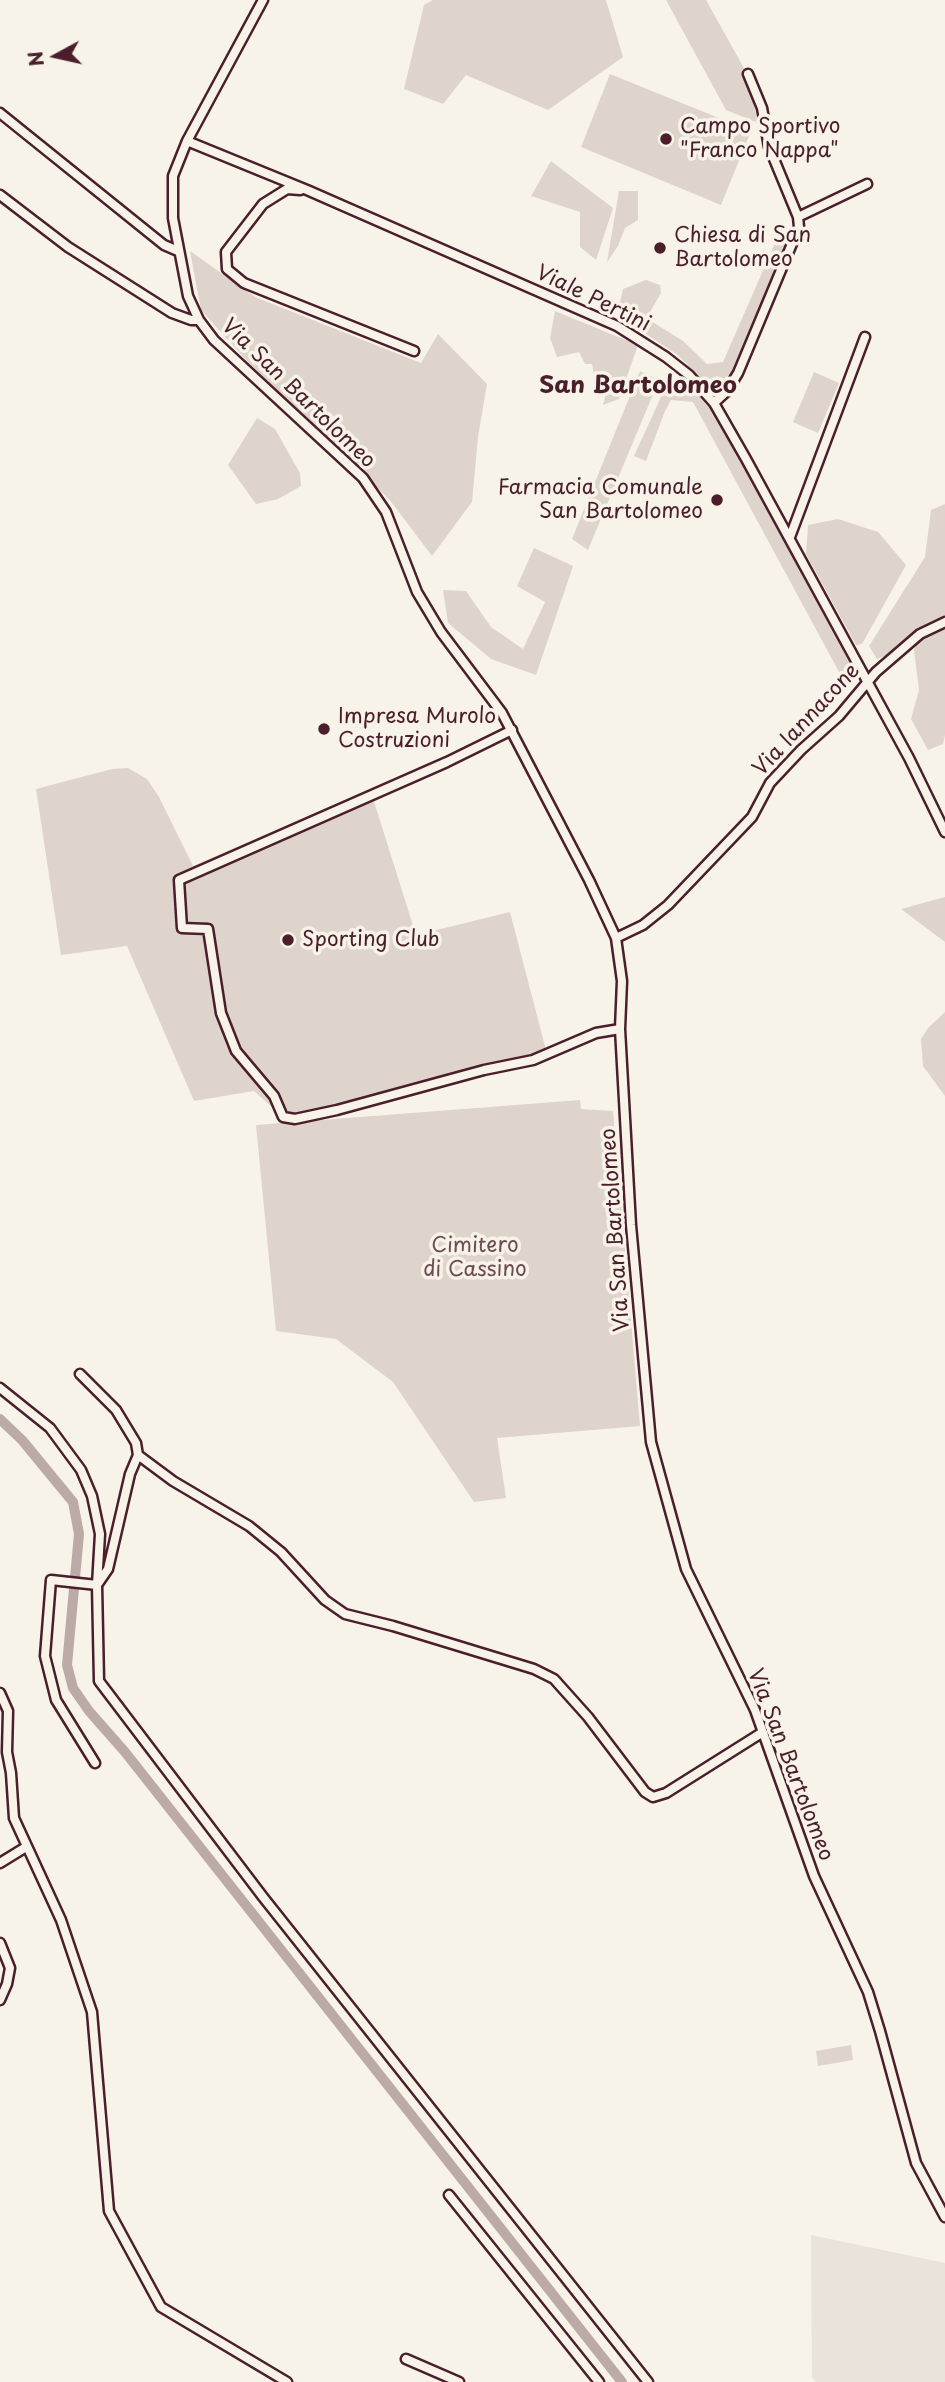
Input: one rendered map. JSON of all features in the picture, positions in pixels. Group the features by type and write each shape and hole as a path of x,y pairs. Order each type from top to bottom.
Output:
{"street":[{"path":"0,195 68,247 148,298 172,313 199,320 188,296 178,251 171,194 173,176 187,141 263,0"},
{"path":"714,403 727,391 738,373 799,227 798,217 769,147 762,107 748,74"},
{"path":"0,113 164,245 178,251"},
{"name":"Viale Pertini","path":"187,141 307,190 617,326 666,357 699,385 714,403 790,537 909,758 945,832"},
{"path":"798,217 867,184"},
{"path":"307,190 286,189 263,204 226,252 228,269 244,283 414,351"},
{"name":"Via San Bartolomeo","path":"199,320 214,340 363,478 386,512 417,592 441,632 512,730 594,889 616,938 622,981 620,1028 631,1225 650,1442 686,1569 755,1710 814,1876 868,1992 916,2163 945,2217"},
{"path":"790,537 865,337"},
{"name":"Via Iannacone","path":"616,938 643,925 668,905 752,817 770,783 801,750 839,716 867,683 920,634 945,622"},
{"path":"512,730 447,762 178,880 182,928 208,929 221,1013 236,1051 274,1096 283,1117 295,1119 337,1110 484,1070 533,1060 596,1033 620,1028"},
{"path":"80,1374 116,1410 135,1443 138,1455 130,1475 108,1569 97,1585"},
{"path":"0,1388 50,1428 81,1470 92,1496 100,1534 97,1585 99,1681 271,1908 648,2382"},
{"path":"138,1455 173,1481 249,1526 281,1552 325,1600 345,1614 534,1669 554,1679 588,1717 645,1792 653,1797 666,1793 763,1731"},
{"path":"95,1763 56,1700 45,1656 51,1580 97,1585"},
{"path":"0,1693 8,1711 7,1752 11,1773 12,1811 61,1920 92,2012 109,2211 161,2307 287,2382"},
{"path":"0,1863 26,1847"},
{"path":"0,1943 10,1968 0,2000"},
{"path":"449,2195 599,2382"},
{"path":"406,2359 459,2382"}],"shaded area":[{"path":"811,2235 945,2263 945,2382 816,2382 812,2377"}],"green space":[{"path":"433,0 606,0 623,57 548,110 466,75 443,104 404,89 424,5"},
{"path":"666,0 706,0 745,70 758,123 726,110"},
{"name":"Campo Sportivo \"Franco Nappa\"","path":"610,74 751,131 721,205 581,147"},
{"path":"551,161 613,208 596,260 580,247 580,212 531,196"},
{"path":"619,191 638,191 638,220 625,228 618,246 607,262"},
{"path":"782,227 794,231 732,373 725,378 702,380 678,355 646,334 651,321 683,341 707,364 723,362"},
{"path":"190,251 255,297 421,363 438,334 487,384 478,437 472,502 432,556 389,499 249,363 201,310"},
{"path":"646,280 660,285 661,293 643,324 617,316 623,289"},
{"path":"555,311 638,345 619,399 603,405 607,390 603,377 594,375 592,364 585,364 579,352 557,357 550,338"},
{"path":"640,371 659,380 588,550 572,539"},
{"path":"814,372 839,383 818,433 793,422"},
{"path":"677,381 696,389 715,413 859,674 845,683 693,402 671,400 646,461 634,456 661,397"},
{"path":"257,418 275,429 300,473 301,486 278,499 256,504 228,465"},
{"path":"945,504 945,617 907,638 887,655 877,659 869,646 925,557 931,510"},
{"path":"838,519 878,532 906,565 862,644 856,645 806,554 808,525"},
{"path":"534,548 573,566 536,675 491,659 448,623 443,590 466,591 491,627 523,649 545,602 517,586"},
{"path":"945,627 945,735 943,744 928,750 911,719 919,690 914,650 918,640"},
{"name":"Sporting Club","path":"128,768 147,779 159,797 193,866 370,789 416,935 510,912 547,1054 283,1117 254,1091 194,1101 127,946 61,955 36,789 112,769"},
{"path":"945,897 945,942 901,909"},
{"path":"945,1012 945,1096 923,1066 921,1039"},
{"name":"Cimitero di Cassino","path":"580,1100 581,1109 613,1111 640,1426 497,1438 506,1498 474,1502 393,1382 336,1339 276,1331 256,1125"},
{"path":"851,2045 853,2060 818,2066 816,2051"}],"waterway":[{"path":"0,1419 22,1440 73,1502 79,1534 67,1665 73,1688 622,2382"}],"place":[{"name":"Campo Sportivo \"Franco Nappa\"","path":"666,139"},
{"name":"Chiesa di San Bartolomeo","path":"660,248"},
{"name":"Farmacia Comunale San Bartolomeo","path":"717,500"},
{"name":"Impresa Murolo Costruzioni","path":"324,729"},
{"name":"Sporting Club","path":"288,940"}],"district":[{"name":"San Bartolomeo","path":"638,386"}]}
